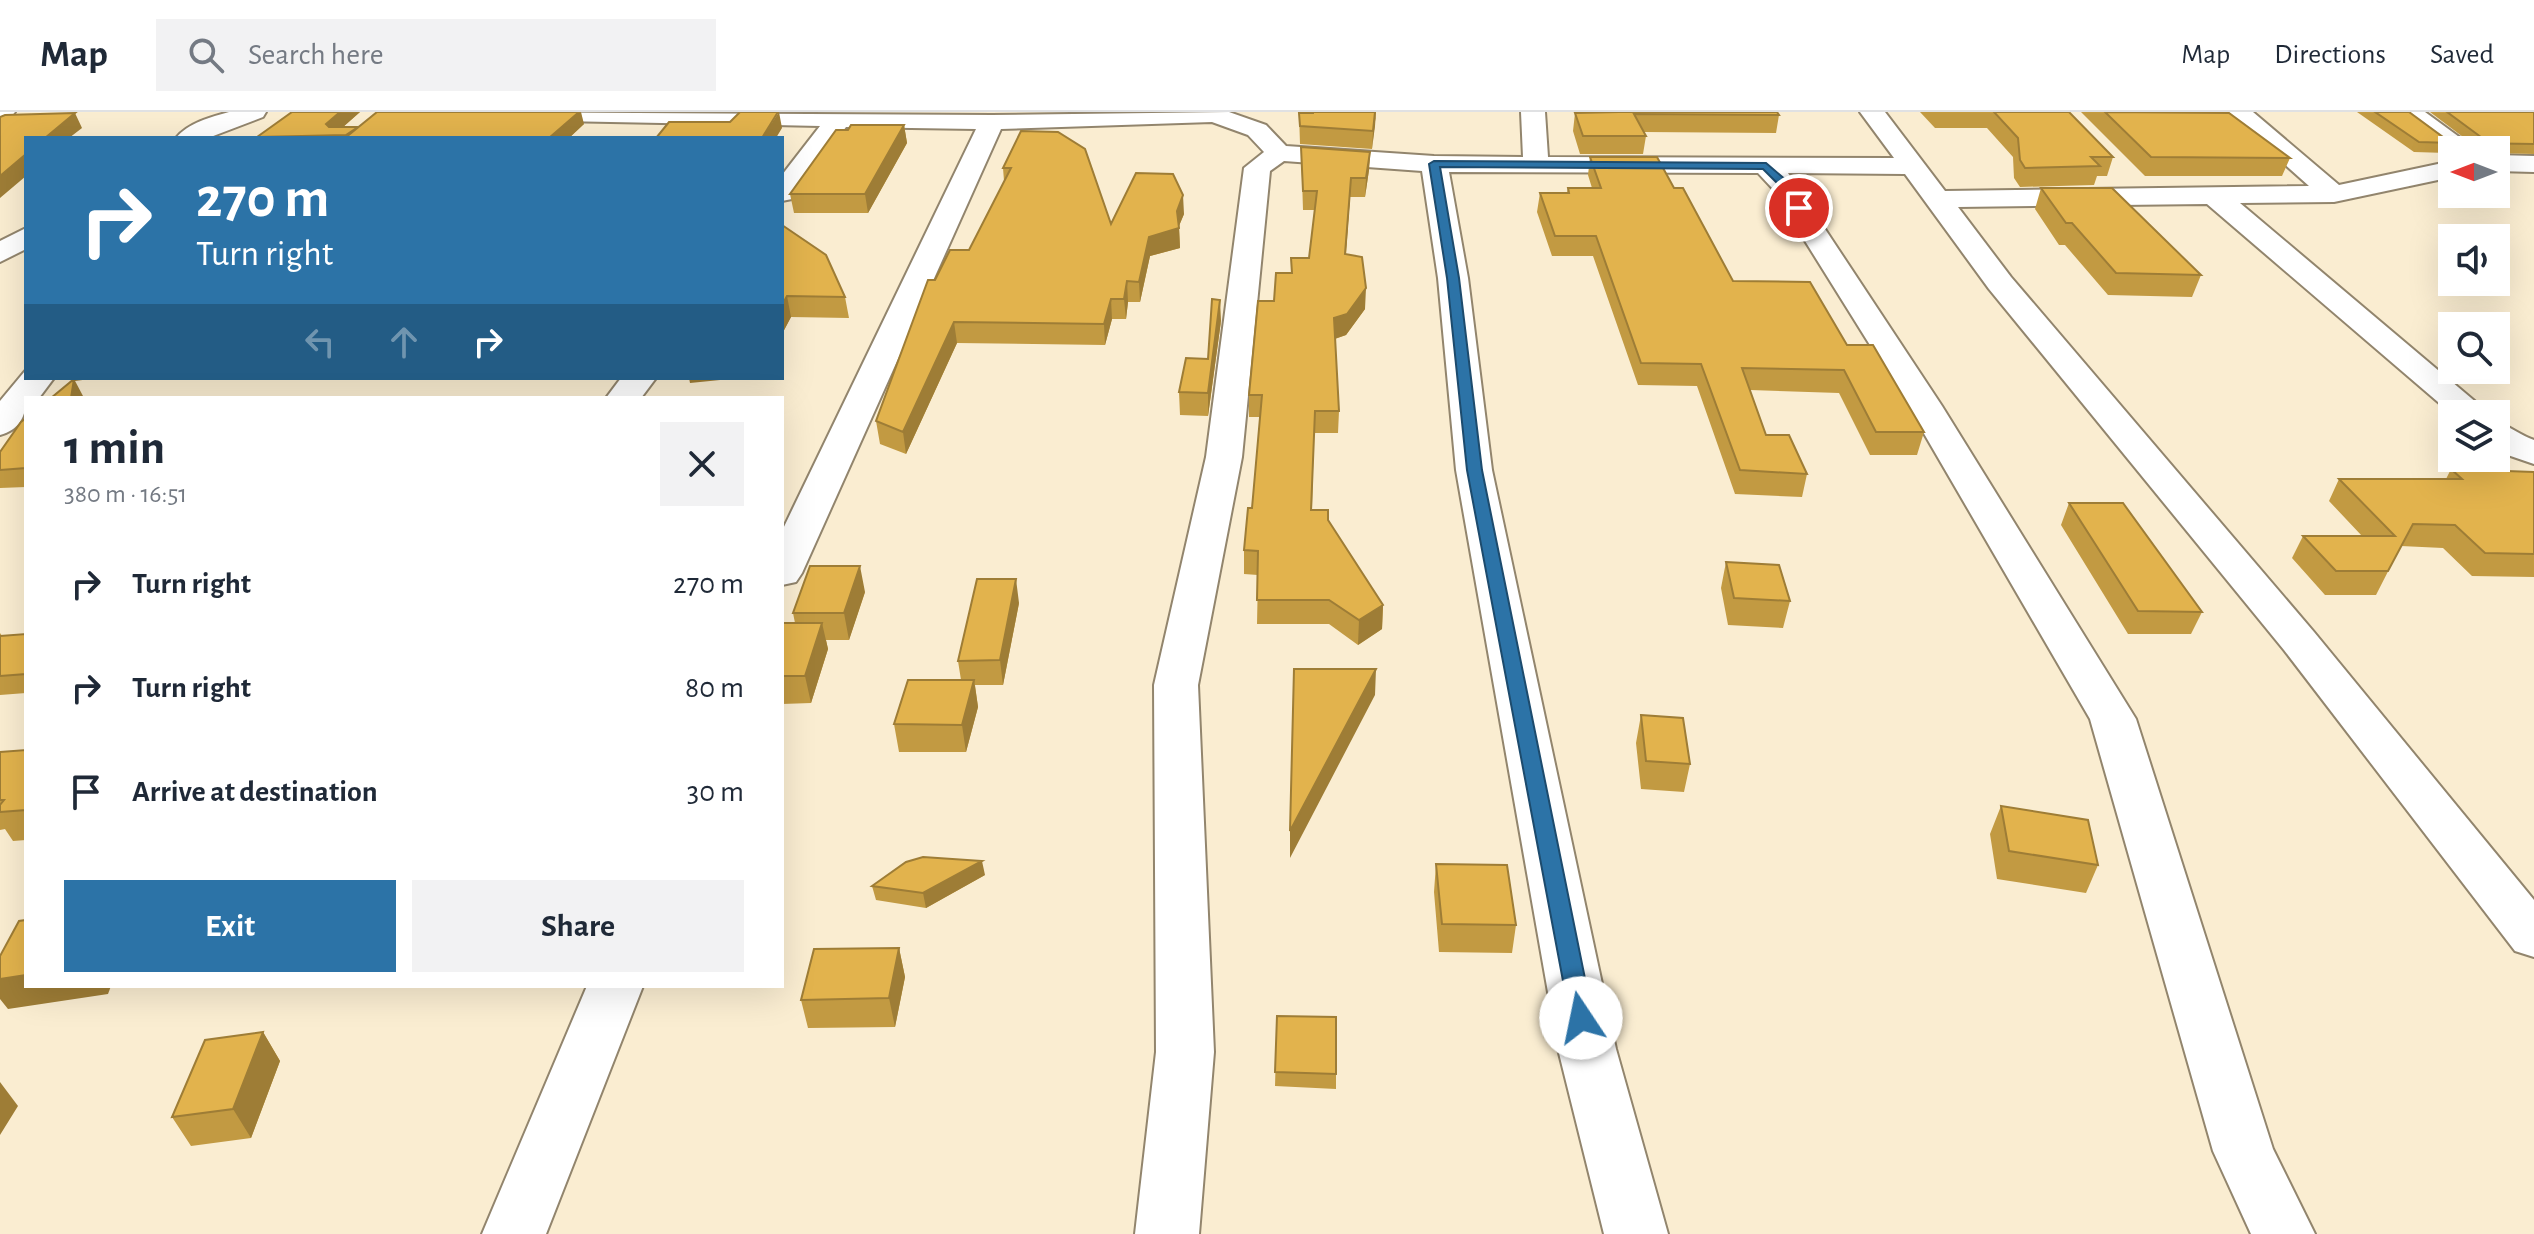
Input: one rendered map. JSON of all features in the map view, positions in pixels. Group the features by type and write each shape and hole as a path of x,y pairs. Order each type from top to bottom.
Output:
{"street":[{"path":"193,136 216,124 254,112"},
{"path":"462,112 742,115 838,120 903,116 992,122 1057,117 1215,114 1257,130 1279,153"},
{"path":"1533,112 1536,166"},
{"path":"1872,112 2000,283 2289,629 2534,937"},
{"path":"2238,112 2334,194"},
{"path":"2409,112 2444,136"},
{"path":"509,136 534,113"},
{"path":"784,190 838,120"},
{"path":"784,569 992,122"},
{"path":"1167,1234 1185,1052 1176,685 1224,457 1257,168 1279,153 1434,164 1913,166"},
{"path":"2510,163 2534,164"},
{"path":"1434,164 1453,278 1474,470 1587,1049 1636,1234"},
{"path":"1766,166 1783,183 1925,406 2113,719 2243,1151 2283,1234"},
{"path":"1938,199 2334,194 2438,172"},
{"path":"2125,175 2145,196"},
{"path":"2216,197 2456,400"},
{"path":"0,253 24,238"},
{"path":"0,424 35,380"},
{"path":"625,396 637,380"},
{"path":"2510,444 2534,453"},
{"path":"514,1234 614,988"}],"building":[{"path":"292,112 340,112 326,124 329,127 358,127 346,135 258,136"},
{"path":"377,112 579,112 551,136 347,136"},
{"path":"740,112 778,112 763,136 658,136 669,122 730,122"},
{"path":"1375,112 1373,131 1300,126 1299,113"},
{"path":"1777,112 1779,115 1634,114 1646,136 1583,136 1575,113"},
{"path":"1994,112 2069,112 2113,157 2091,157 2100,166 2025,168 2020,160 2018,138"},
{"path":"2105,112 2229,113 2290,158 2151,157"},
{"path":"2375,112 2409,112 2442,136 2438,136 2438,143 2419,142"},
{"path":"2447,112 2534,112 2534,144 2510,144 2510,136 2480,136"},
{"path":"75,113 47,136 24,136 24,156 0,176 0,117"},
{"path":"851,125 904,125 865,194 790,194 836,130 848,130"},
{"path":"1021,131 1058,132 1085,149 1111,224 1136,173 1173,174 1183,195 1177,211 1179,228 1149,237 1139,282 1127,281 1124,299 1111,299 1104,324 954,322 903,432 876,421 928,280 935,280 950,250 969,250 1011,168 1003,168"},
{"path":"1301,147 1370,152 1366,178 1351,178 1345,254 1362,257 1366,288 1347,314 1334,318 1339,411 1315,411 1311,510 1328,510 1328,520 1383,605 1359,620 1329,600 1257,600 1258,551 1244,550 1248,508 1252,508 1262,395 1249,395 1258,301 1274,301 1276,273 1292,273 1291,258 1309,258 1317,191 1303,191"},
{"path":"1590,157 1657,157 1674,188 1683,188 1733,281 1810,282 1847,345 1873,345 1924,432 1876,432 1844,370 1742,368 1766,435 1789,435 1807,474 1740,470 1701,364 1641,363 1596,236 1555,236 1540,193 1569,193 1568,188 1601,188"},
{"path":"2041,188 2112,188 2201,275 2116,273 2072,223 2066,223"},
{"path":"784,226 826,255 845,297 787,296 784,301"},
{"path":"1212,299 1220,300 1208,393 1179,392 1186,358 1208,359"},
{"path":"73,380 74,380 71,396 53,396"},
{"path":"24,420 24,468 0,470 0,452"},
{"path":"2454,472 2534,472 2534,554 2485,553 2455,525 2413,524 2388,571 2336,571 2303,536 2395,536 2339,479 2462,479"},
{"path":"2069,503 2123,503 2202,612 2138,611"},
{"path":"1726,562 1779,565 1790,601 1734,598"},
{"path":"810,566 860,566 844,613 793,613"},
{"path":"977,579 1016,579 1000,660 958,661"},
{"path":"784,623 822,623 805,676 784,676"},
{"path":"24,634 24,674 0,676 0,636"},
{"path":"1294,669 1376,669 1290,831"},
{"path":"908,680 974,680 962,725 894,724"},
{"path":"1641,715 1683,718 1690,764 1646,761"},
{"path":"24,750 24,810 0,812 4,800 0,800 0,752"},
{"path":"2001,806 2088,820 2098,865 2009,851"},
{"path":"923,857 982,861 923,893 872,886 906,862"},
{"path":"1436,864 1507,865 1516,925 1442,924"},
{"path":"24,920 24,975 0,979 0,956 19,921"},
{"path":"899,948 889,998 801,1000 814,949"},
{"path":"1277,1016 1336,1017 1336,1074 1275,1072"},
{"path":"263,1032 233,1109 172,1117 205,1040"}],"route":[{"path":"1581,1018 1474,470 1453,278 1434,164 1766,166 1783,183 1799,208"}]}
